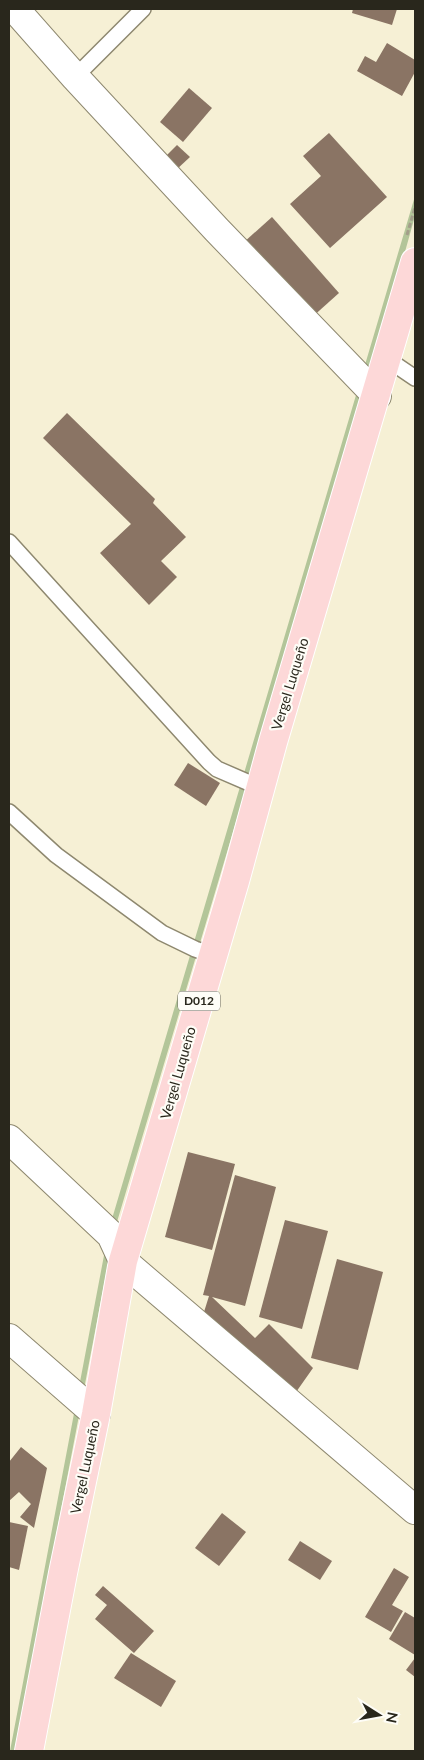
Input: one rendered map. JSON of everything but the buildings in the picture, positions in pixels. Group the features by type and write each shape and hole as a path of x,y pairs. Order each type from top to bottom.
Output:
{"main road":[{"name":"Vergel Luqueño","path":"29,1751 96,1414 123,1261 415,262"}],"street":[{"path":"15,9 75,77 217,230 377,396"},
{"path":"9,1139 111,1235 123,1261 415,1510"},
{"path":"9,1338 96,1414"}],"lane":[{"path":"75,77 143,9"},
{"path":"387,359 415,378"},
{"path":"9,542 209,762 217,769 261,788"},
{"path":"9,812 56,855 162,933 195,950 212,955"}],"green space":[{"path":"415,196 415,216 396,284 114,1232 15,1751 10,1751 109,1229"}]}
